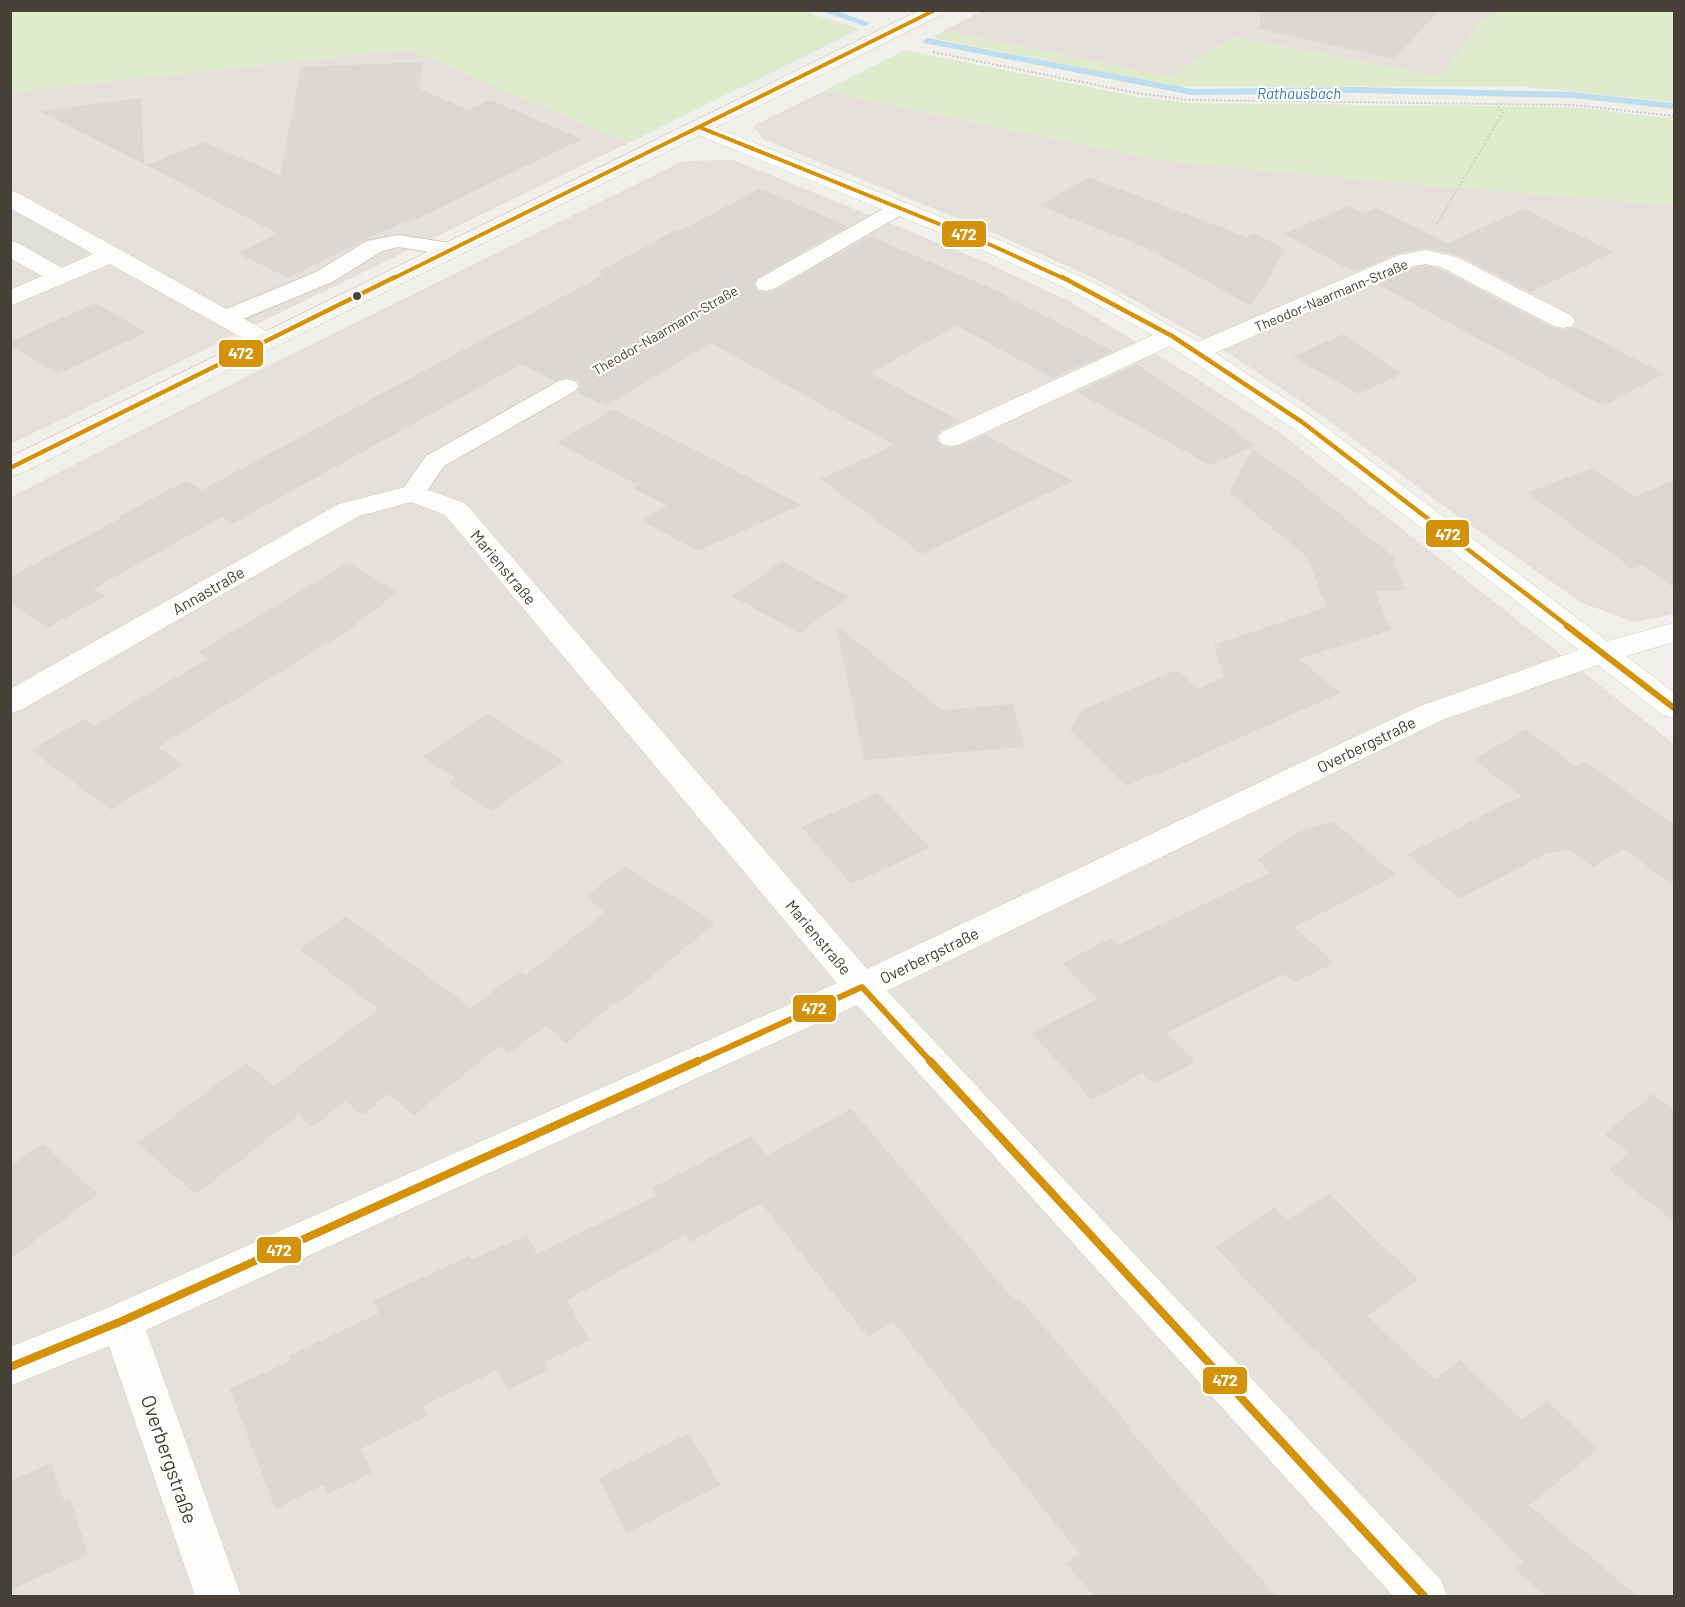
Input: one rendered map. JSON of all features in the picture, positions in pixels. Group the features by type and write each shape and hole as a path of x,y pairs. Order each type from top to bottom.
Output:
{"street":[{"path":"10,468 936,10"},
{"path":"699,127 991,245 1087,289 1172,336 1310,429 1674,708"},
{"path":"10,198 266,341"},
{"path":"10,248 61,277"},
{"path":"10,299 112,254"},
{"name":"Theodor-Naarmann-Straße","path":"1197,352 1407,260 1426,257 1449,262 1563,321"},
{"path":"951,438 1172,336"},
{"name":"Annastraße","path":"10,702 349,510 413,493"},
{"name":"Marienstraße","path":"413,493 455,509 862,987 1424,1596"},
{"name":"Overbergstraße","path":"10,1367 122,1321 862,987 1431,712 1602,653 1674,632"},
{"name":"Overbergstraße","path":"122,1321 218,1596"}],"lane":[{"path":"766,284 899,207"},
{"path":"225,318 324,277 375,246 398,241 450,249"},
{"path":"413,493 435,461 567,387"}],"path":[{"path":"883,37 912,48 1125,90 1189,100 1573,105 1674,116"},
{"path":"1457,193 1503,112 1495,104"},
{"name":"Theodor-Naarmann-Straße","path":"567,387 738,286 766,284"}],"shaded area":[{"path":"984,10 1498,11 1478,25 1441,77 1233,37 1170,77 943,31"},
{"path":"408,49 628,143 11,444 11,92"},
{"path":"824,91 1159,160 1410,184 1674,205 1674,614 1635,622 1582,603 1439,503 1320,414 1230,354 1098,280 1001,236 763,139 753,126"},
{"path":"733,160 976,258 1067,300 1189,374 1279,432 1674,744 1674,1596 11,1596 11,497 268,366 683,161"},
{"path":"11,208 91,252 57,267 11,241"}],"green space":[{"path":"799,10 860,29 628,143 407,49 11,92 11,11"},
{"path":"1498,10 1674,11 1674,102 1516,86 1179,87 933,38 943,31 1170,77 1233,37 1441,77 1478,25"},
{"path":"905,50 1134,96 1187,103 1573,107 1674,119 1674,205 1410,184 1159,160 824,91"}],"building":[{"path":"1261,10 1439,10 1394,59 1259,29"},
{"path":"422,62 420,89 468,110 491,100 582,139 408,223 405,222 366,239 288,278 237,253 278,234 146,165 204,142 280,175 301,67"},
{"path":"141,98 144,164 40,111"},
{"path":"1088,177 1247,237 1255,233 1286,250 1251,306 1147,248 1040,206"},
{"path":"757,190 764,190 848,226 757,277 753,285 757,291 767,293 775,291 870,236 993,289 1113,351 1053,378 957,326 870,373 960,421 940,431 936,439 942,446 951,448 960,446 985,435 1073,481 922,554 820,479 894,445 711,343 606,406 577,392 581,386 576,379 566,377 555,381 522,364 232,524 222,517 93,589 105,596 47,628 10,602 10,577 121,518 118,517 185,481 202,490 603,275 598,272"},
{"path":"1348,206 1364,213 1377,208 1448,243 1524,209 1614,252 1531,292 1458,255 1426,248 1398,253 1354,272 1284,234"},
{"path":"1426,266 1440,269 1553,328 1563,330 1574,327 1664,374 1603,406 1377,284 1414,268"},
{"path":"95,303 147,332 58,374 10,345 10,342"},
{"path":"1343,334 1401,374 1359,394 1293,357"},
{"path":"1137,364 1256,446 1210,465 1077,392"},
{"path":"613,409 801,505 698,551 642,521 667,505 633,488 638,485 557,443"},
{"path":"1253,449 1289,474 1394,557 1394,563 1405,590 1375,591 1391,630 1299,659 1340,693 1157,775 1155,773 1126,786 1070,730 1082,710 1176,670 1198,689 1224,677 1214,645 1326,607 1307,557 1229,492"},
{"path":"1592,468 1634,497 1674,480 1674,588 1642,565 1633,569 1527,493"},
{"path":"782,561 849,597 799,633 732,596"},
{"path":"348,563 397,592 347,631 158,747 183,765 111,810 31,750 84,719 94,726 207,659 198,652"},
{"path":"836,625 942,710 1013,704 1025,747 864,760"},
{"path":"487,713 563,761 492,811 448,782 454,777 422,757"},
{"path":"1526,729 1576,766 1583,761 1674,824 1674,885 1623,849 1594,867 1571,850 1547,853 1459,899 1407,854 1521,796 1474,759"},
{"path":"877,793 930,848 851,884 801,827"},
{"path":"1333,821 1396,875 1295,927 1334,963 1294,983 1284,974 1167,1033 1195,1062 1154,1084 1143,1073 1092,1100 1032,1033 1097,999 1062,963 1111,938 1118,945 1271,872 1257,859 1301,831"},
{"path":"625,866 715,923 617,1005 614,1003 566,1043 545,1026 509,1054 499,1046 414,1115 388,1094 363,1115 345,1101 312,1127 299,1115 196,1194 137,1143 246,1063 274,1086 378,1009 300,949 346,916 471,1008 520,971 526,975 606,912 585,897"},
{"path":"1653,1094 1674,1110 1674,1222 1609,1170 1629,1153 1605,1134"},
{"path":"851,1109 1015,1301 1019,1299 1039,1321 1131,1428 1129,1429 1276,1596 1094,1596 1065,1563 1079,1553 893,1322 868,1337 761,1203 691,1242 685,1235 567,1300 589,1340 545,1362 549,1370 507,1390 498,1370 422,1406 427,1416 361,1449 372,1473 328,1494 324,1485 275,1509 230,1389 290,1361 289,1356 379,1313 373,1301 469,1256 471,1260 527,1235 537,1254 657,1195 652,1188 752,1136 766,1156"},
{"path":"43,1144 98,1194 10,1259 10,1167"},
{"path":"1329,1194 1418,1280 1367,1316 1435,1379 1460,1360 1522,1420 1547,1401 1598,1449 1529,1505 1637,1596 1547,1596 1514,1569 1523,1562 1317,1351 1315,1352 1215,1247 1275,1208 1288,1221"},
{"path":"689,1433 720,1485 626,1534 599,1478"},
{"path":"51,1463 64,1501 70,1499 88,1555 10,1590 10,1481"}],"waterway":[{"name":"Rathausbach","path":"822,10 865,23"},
{"name":"Rathausbach","path":"928,41 1192,92 1356,90 1573,95 1674,106"}],"transit line":[{"name":"472","path":"10,468 935,10"},
{"name":"472","path":"699,127 991,245 1087,289 1172,336 1302,422 1674,708"},
{"name":"472","path":"10,1367 122,1321 862,987 1424,1596"}]}
